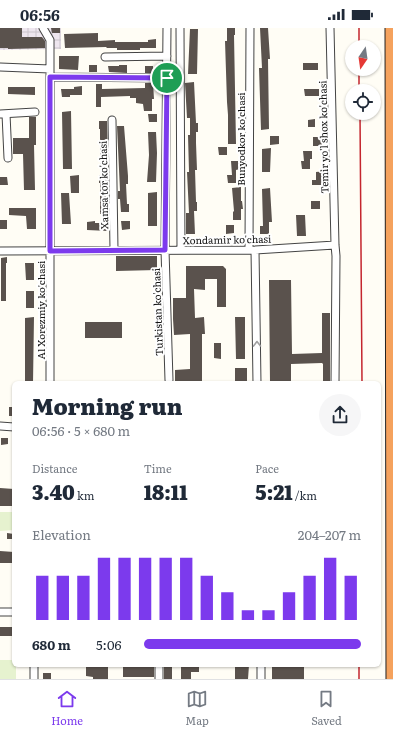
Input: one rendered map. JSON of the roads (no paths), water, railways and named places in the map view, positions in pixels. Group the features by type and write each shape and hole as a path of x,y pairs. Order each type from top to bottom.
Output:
{"highway":[{"path":"391,28 392,679"}],"street":[{"name":"Al Xorezmiy ko'chasi","path":"43,28 50,40 50,381"},
{"name":"Turkistan ko'chasi","path":"167,28 165,250 169,380"},
{"path":"180,28 181,250"},
{"name":"Bunyodkor ko'chasi","path":"250,28 252,249 257,381"},
{"name":"Temir yo'l shox ko'chasi","path":"330,28 336,256 335,381"},
{"path":"105,57 167,56"},
{"path":"0,67 50,73 167,78"},
{"path":"8,158 3,114 35,112"},
{"name":"Xamsa tor ko'chasi","path":"112,120 114,250"},
{"name":"Xondamir ko'chasi","path":"0,251 252,249 335,245"},
{"path":"0,426 12,426"},
{"path":"0,612 12,612"},
{"path":"34,667 34,679"},
{"path":"159,667 159,679"},
{"path":"261,667 261,679"}],"railway":[{"path":"359,28 359,40"},
{"path":"359,76 359,84"},
{"path":"360,120 362,381"},
{"path":"359,667 359,679"}]}
